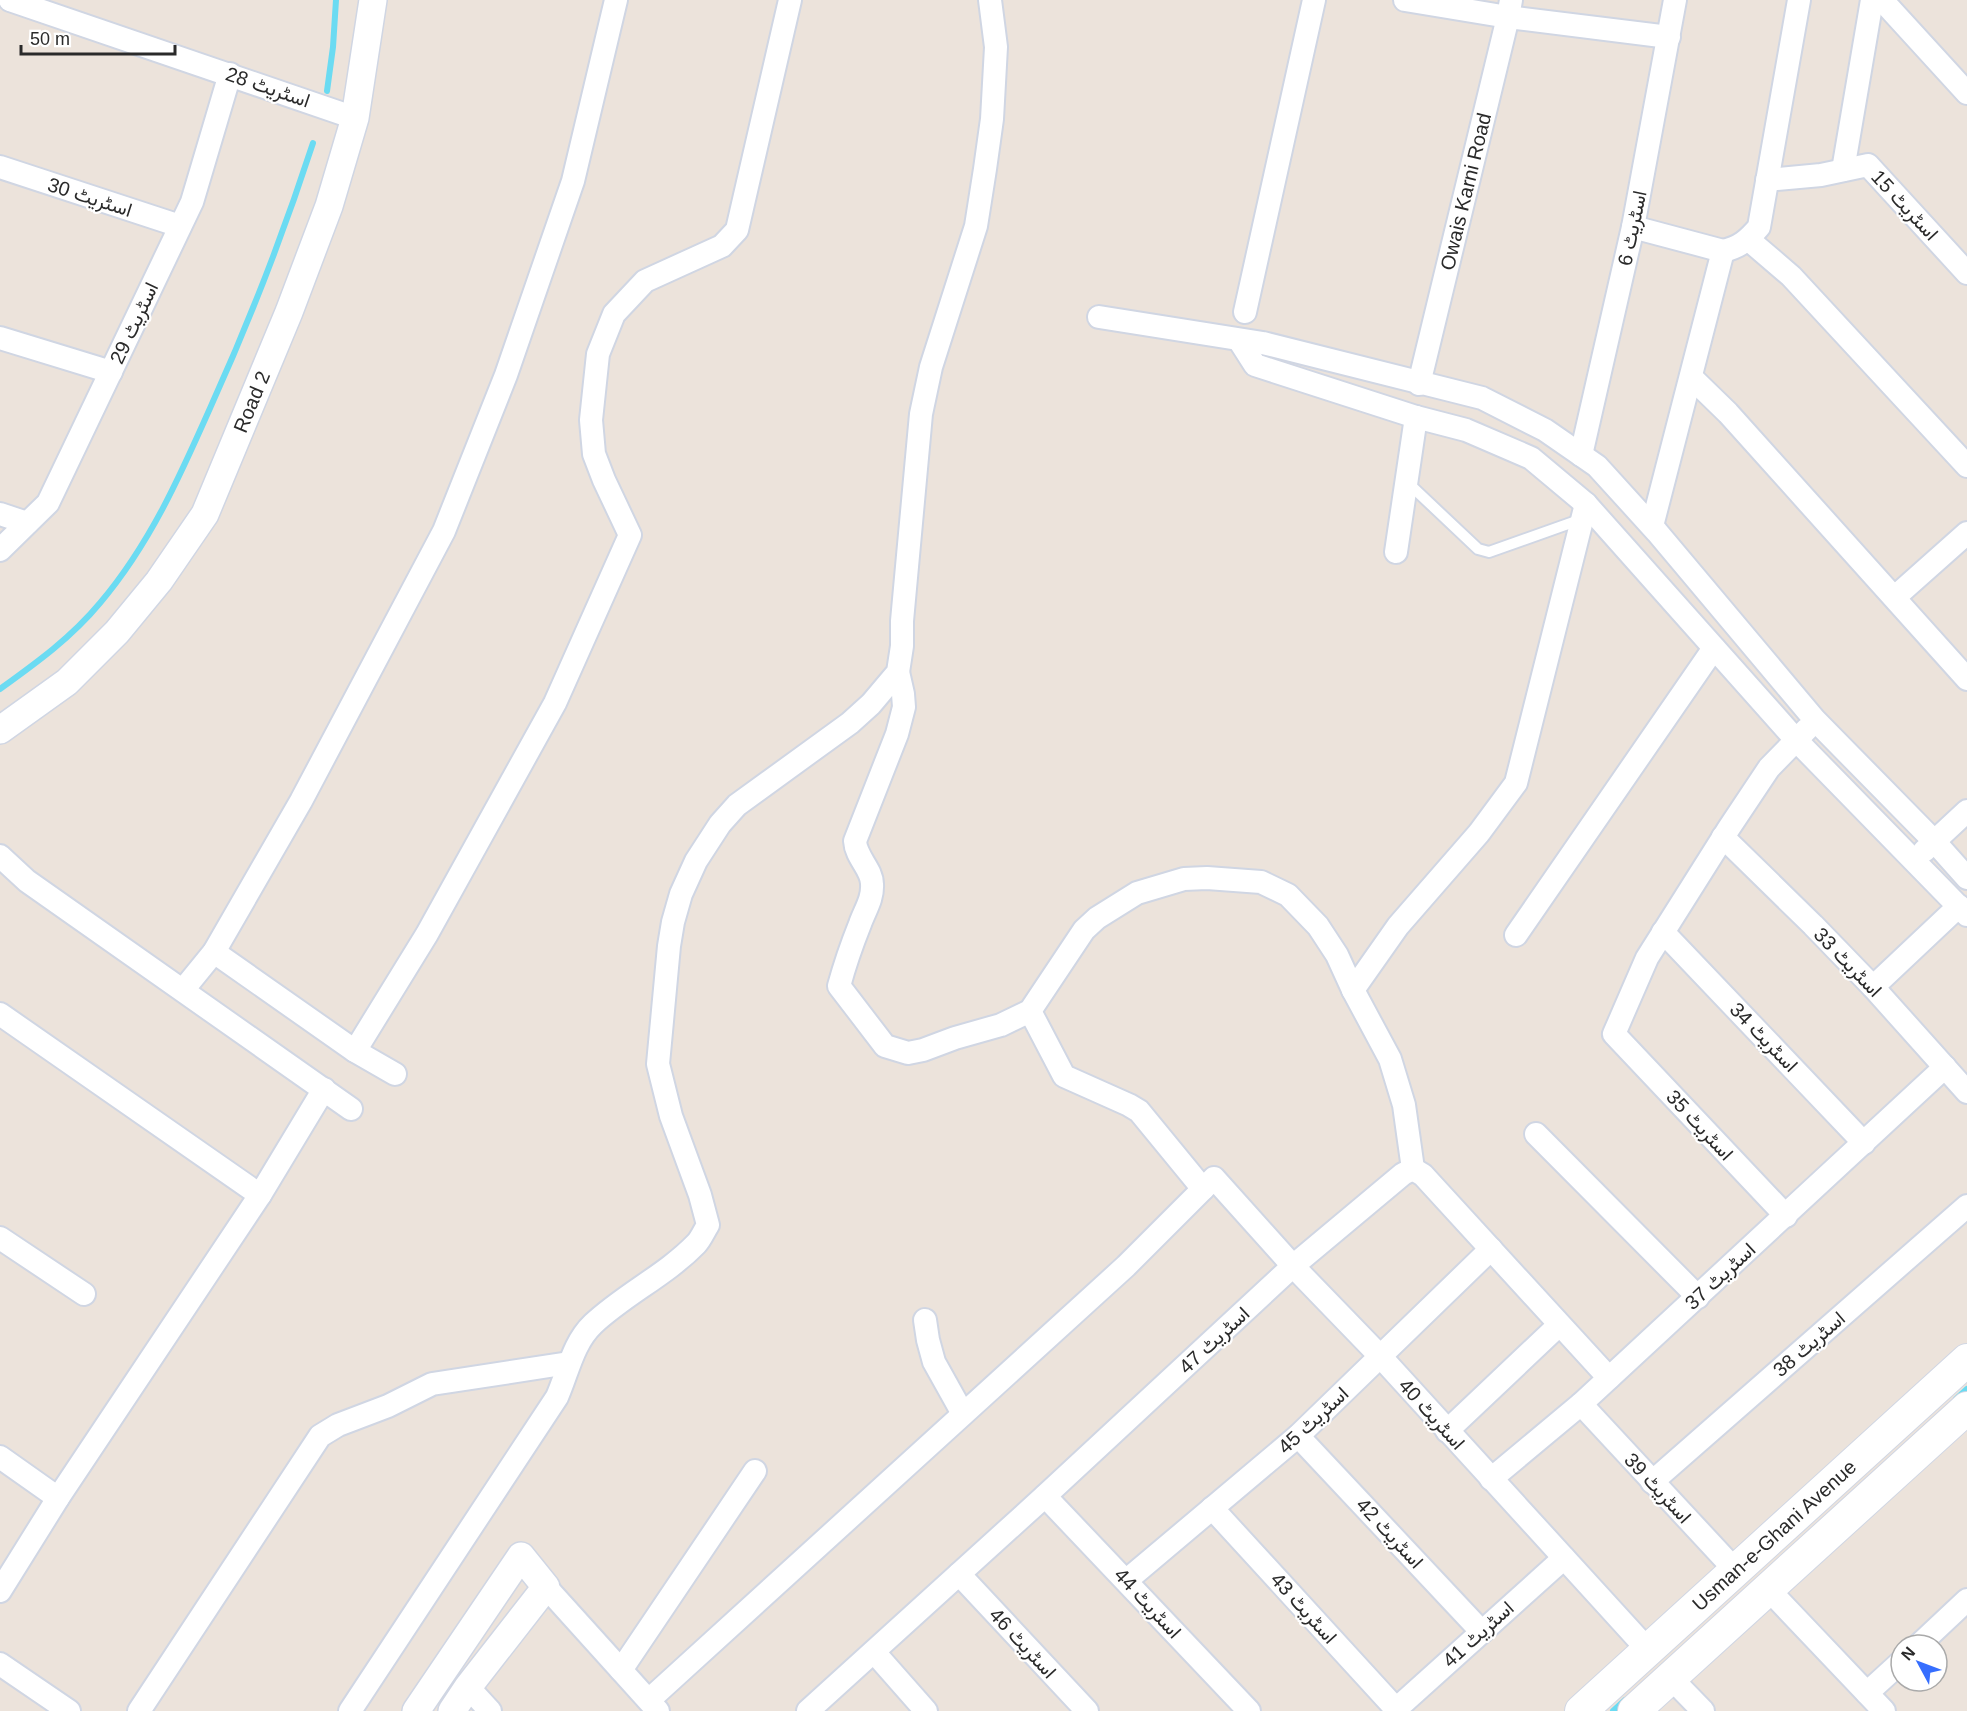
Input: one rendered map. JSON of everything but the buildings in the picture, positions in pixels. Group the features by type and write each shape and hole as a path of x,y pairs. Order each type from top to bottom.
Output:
{"main road":[{"name":"Usman-e-Ghani Avenue","path":"1581,1711 1967,1360"},
{"name":"Usman-e-Ghani Avenue","path":"1634,1711 1967,1408"}],"street":[{"path":"0,10 9,0"},
{"name":"اسٹریٹ 28","path":"9,0 355,118"},
{"name":"Road 2","path":"0,730 67,682 117,632 159,581 205,514 289,312 321,227 355,118 373,0"},
{"path":"183,990 214,952 301,801 444,531 506,375 573,181 616,0"},
{"path":"355,1051 427,934 555,703 630,535 594,454 591,420 598,354 614,314 645,280 722,246 737,230 790,0"},
{"path":"990,0 996,47 992,119 976,226 932,368 921,414 898,672 904,707 855,841 855,847 873,882 870,903 846,962 839,986 885,1046 908,1053 923,1050 1001,1025 1030,1011 1084,930 1096,918 1137,893 1184,879 1207,878 1261,882 1288,895 1329,941 1390,1059 1404,1105 1413,1169 1423,1175 1609,1378"},
{"path":"1245,312 1314,0"},
{"path":"1405,0 1510,8 1669,37"},
{"name":"اسٹریٹ 6","path":"1581,454 1633,227 1674,0"},
{"path":"1633,227 1724,251 1737,248 1749,240 1759,227 1799,0"},
{"path":"1767,180 1821,175 1843,170 1872,0"},
{"path":"1882,0 1967,93"},
{"name":"Owais Karni Road","path":"1419,384 1510,8"},
{"name":"اسٹریٹ 29","path":"0,550 48,503 192,202 230,74"},
{"name":"اسٹریٹ 15","path":"1843,170 1868,165 1967,273"},
{"name":"اسٹریٹ 30","path":"0,167 180,226"},
{"path":"1749,240 1791,276 1967,466"},
{"path":"1652,526 1724,251"},
{"path":"1099,317 1263,343 1482,398 1545,430 1597,466 1652,526 1815,720 1967,878"},
{"path":"0,338 111,372"},
{"path":"1239,340 1255,365 1416,417 1466,430 1531,459 1584,512 1714,648 1797,741 1963,910 1873,987"},
{"path":"1691,377 1728,413 1967,679"},
{"path":"1396,552 1416,417"},
{"path":"1353,990 1398,926 1479,833 1516,783 1584,512"},
{"path":"0,514 27,523"},
{"path":"1895,597 1967,533"},
{"path":"1516,935 1714,648"},
{"path":"350,1711 557,1397 580,1340 593,1324 698,1243 708,1225 671,1116 658,1064 673,922 681,894 696,861 720,824 736,805 850,723 871,704 898,672"},
{"path":"1663,932 1769,768 1815,720"},
{"path":"1915,860 1967,811"},
{"name":"اسٹریٹ 33","path":"1723,837 1873,987 1967,1092"},
{"path":"0,856 27,881 351,1109"},
{"name":"اسٹریٹ 35","path":"1663,932 1647,958 1614,1034 1786,1216"},
{"name":"اسٹریٹ 34","path":"1663,932 1864,1143"},
{"path":"214,952 355,1051 395,1074"},
{"name":"اسٹریٹ 40","path":"1030,1011 1064,1076 1129,1105 1139,1112 1380,1356 1648,1650"},
{"path":"0,1014 260,1195"},
{"name":"اسٹریٹ 37","path":"1491,1479 1581,1404 1945,1067"},
{"path":"0,1591 58,1498 260,1195 324,1089"},
{"path":"1536,1134 1698,1297"},
{"name":"اسٹریٹ 47","path":"808,1711 959,1575 1293,1266 1403,1174 1413,1169"},
{"path":"416,1711 521,1556 653,1706 963,1414 1126,1266 1209,1184"},
{"name":"اسٹریٹ 38","path":"1652,1482 1967,1206"},
{"path":"0,1238 84,1294"},
{"name":"اسٹریٹ 45","path":"1127,1580 1298,1436 1491,1249"},
{"path":"925,1320 934,1362 963,1414"},
{"path":"1447,1431 1560,1325"},
{"path":"139,1711 320,1436 338,1425 388,1406 432,1384 569,1363"},
{"name":"اسٹریٹ 39","path":"1581,1404 1736,1571"},
{"name":"اسٹریٹ 42","path":"1298,1436 1481,1631"},
{"path":"0,1457 58,1498"},
{"path":"621,1670 755,1472"},
{"name":"اسٹریٹ 44","path":"1045,1496 1249,1711"},
{"name":"اسٹریٹ 43","path":"1212,1508 1395,1710"},
{"name":"اسٹریٹ 41","path":"1395,1710 1564,1558"},
{"name":"اسٹریٹ 46","path":"959,1575 1087,1711"},
{"path":"452,1711 546,1587"},
{"path":"1768,1589 1884,1711"},
{"path":"1932,1633 1967,1600"},
{"path":"874,1652 926,1711"},
{"path":"0,1664 69,1711"},
{"path":"1867,1693 1889,1673"},
{"path":"1671,1678 1703,1711"},
{"path":"468,1687 490,1711"}],"lane":[{"path":"1407,481 1478,549 1489,552 1584,512"}],"waterway":[{"path":"327,91 336,0"},
{"path":"0,689 53,649 89,616 134,557 163,509 188,458 253,308 313,143"},
{"path":"1956,1399 1967,1389"},
{"path":"1613,1711 1625,1700"}]}
